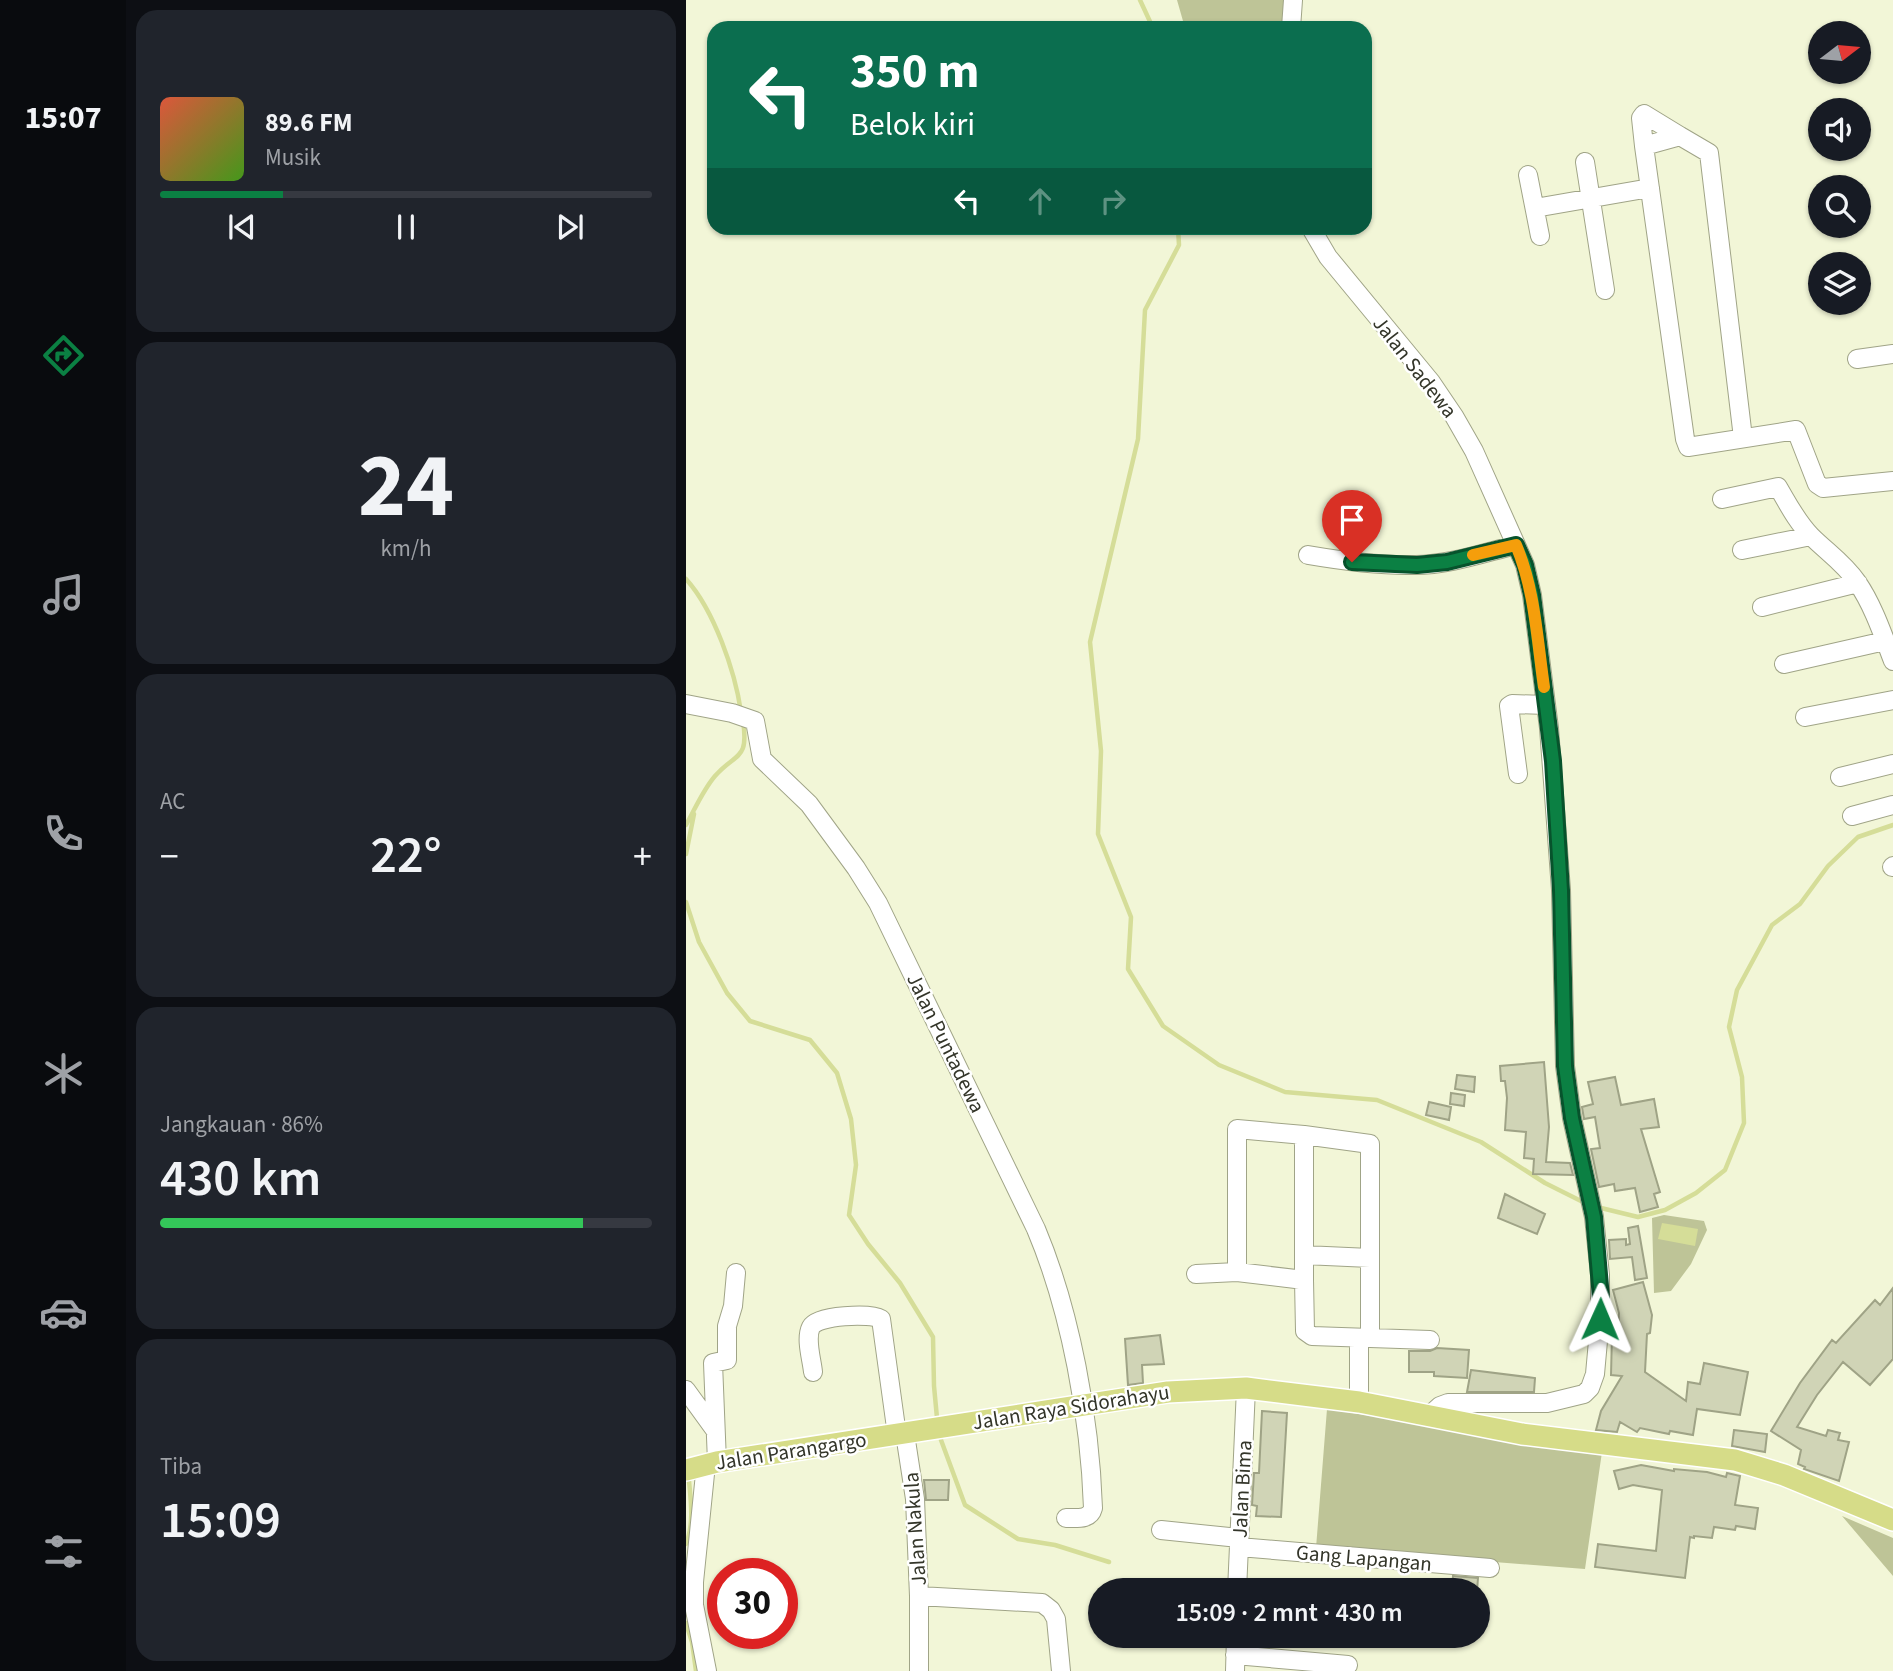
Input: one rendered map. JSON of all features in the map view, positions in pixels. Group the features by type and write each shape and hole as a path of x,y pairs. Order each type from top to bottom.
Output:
{"main road":[{"name":"Jalan Raya Sidorahayu","path":"901,1434 1168,1392 1246,1388 1359,1402 1522,1434 1746,1463 1849,1500 1893,1520"},
{"name":"Jalan Parangargo","path":"703,1465 901,1434"}],"street":[{"path":"1292,21 1293,0"},
{"path":"1743,439 1709,153 1644,114 1641,118 1644,146 1688,447 1743,439 1797,430 1817,484 1823,488 1893,481"},
{"path":"1644,146 1679,136"},
{"path":"1585,162 1605,290"},
{"path":"1528,174 1539,236"},
{"path":"1535,208 1650,188"},
{"name":"Jalan Sadewa","path":"1315,235 1328,257 1431,383 1474,451 1525,565 1532,595 1553,761 1561,890 1565,1066 1572,1118 1594,1217 1601,1298 1595,1374 1590,1388 1584,1394 1573,1398 1547,1403 1448,1403 1430,1415"},
{"path":"1857,359 1893,354"},
{"path":"1722,499 1778,487 1811,536 1842,563 1858,583 1893,661"},
{"path":"1742,550 1811,536"},
{"path":"1308,555 1352,562 1417,565 1447,562 1516,545"},
{"path":"1762,607 1858,583"},
{"path":"1784,664 1885,641"},
{"path":"1805,717 1893,700"},
{"name":"Jalan Puntadewa","path":"686,704 740,715 757,724 762,759 809,804 878,903 993,1136 1055,1278 1084,1404 1093,1508 1088,1516 1066,1518"},
{"path":"1518,774 1509,706 1546,705"},
{"path":"1840,777 1893,764"},
{"path":"1852,816 1893,805"},
{"path":"1237,1272 1237,1129 1370,1144 1370,1258 1359,1402"},
{"path":"1304,1135 1305,1331 1311,1336 1430,1340"},
{"path":"1304,1255 1370,1258"},
{"path":"1196,1274 1237,1272 1304,1280"},
{"path":"707,1671 694,1605 694,1582 703,1465 715,1430 713,1363 727,1360 727,1326 733,1306 736,1273"},
{"name":"Jalan Nakula","path":"813,1372 809,1339 811,1326 816,1321 870,1315 881,1319 915,1499 919,1595 1042,1603 1052,1610 1056,1619 1061,1671"},
{"name":"Jalan Bima","path":"1238,1578 1246,1388"},
{"path":"686,1390 715,1430"},
{"name":"Gang Lapangan","path":"1161,1530 1239,1543 1490,1568"},
{"path":"919,1595 919,1671"},
{"path":"1235,1663 1348,1665"}],"shaded area":[{"path":"1177,0 1286,0 1285,21 1183,21"},
{"path":"1664,1215 1704,1221 1707,1230 1691,1264 1671,1291 1654,1293 1652,1218"},
{"path":"1662,1223 1698,1229 1695,1246 1658,1239"},
{"path":"1327,1409 1602,1452 1585,1569 1316,1548"},
{"path":"1842,1516 1893,1538 1893,1576"}],"building":[{"path":"1544,1062 1549,1127 1546,1162 1570,1163 1573,1175 1533,1174 1534,1159 1524,1158 1526,1132 1505,1130 1507,1098 1505,1081 1501,1081 1500,1066"},
{"path":"1457,1075 1475,1077 1474,1092 1455,1089"},
{"path":"1615,1077 1621,1105 1654,1099 1659,1127 1641,1129 1660,1192 1654,1194 1658,1207 1640,1212 1635,1188 1615,1191 1614,1184 1599,1187 1591,1149 1600,1148 1595,1117 1584,1119 1582,1107 1593,1104 1588,1082"},
{"path":"1451,1093 1465,1095 1464,1106 1450,1104"},
{"path":"1429,1102 1451,1107 1449,1120 1426,1115"},
{"path":"1505,1194 1545,1214 1537,1234 1498,1218"},
{"path":"1638,1226 1647,1278 1635,1280 1632,1257 1610,1259 1609,1240 1626,1239 1626,1245 1630,1244 1628,1228"},
{"path":"1643,1282 1652,1315 1650,1333 1647,1334 1645,1372 1686,1401 1688,1382 1700,1384 1704,1363 1748,1372 1740,1415 1697,1409 1693,1435 1670,1431 1669,1434 1640,1428 1637,1432 1620,1422 1617,1432 1596,1430 1601,1411 1622,1376 1611,1375 1612,1334 1618,1334 1619,1313 1613,1290"},
{"path":"1893,1288 1893,1359 1870,1385 1843,1362 1817,1395 1797,1427 1826,1436 1828,1430 1840,1433 1838,1440 1849,1442 1839,1481 1804,1469 1805,1467 1798,1464 1801,1450 1771,1431 1800,1383 1832,1340 1836,1343 1875,1300 1880,1305"},
{"path":"1160,1335 1164,1364 1142,1365 1143,1383 1128,1385 1125,1339"},
{"path":"1437,1348 1469,1350 1467,1378 1434,1376 1434,1372 1409,1372 1409,1351 1430,1351"},
{"path":"1471,1370 1535,1378 1534,1392 1467,1392"},
{"path":"1262,1411 1287,1413 1281,1517 1256,1516 1257,1506 1252,1505 1254,1473 1259,1473"},
{"path":"1734,1430 1767,1434 1765,1452 1732,1446"},
{"path":"1641,1465 1674,1471 1707,1472 1726,1477 1727,1473 1740,1476 1735,1505 1758,1508 1755,1529 1714,1527 1712,1538 1690,1537 1685,1578 1595,1567 1598,1544 1656,1551 1662,1490 1633,1485 1619,1489 1614,1471"},
{"path":"924,1480 949,1480 948,1500 926,1500"}],"waterway":[{"path":"1140,0 1150,21"},
{"path":"1178,235 1179,245 1145,310 1138,439 1090,642 1101,751 1098,834 1131,917 1128,969 1163,1026 1219,1065 1285,1092 1377,1100 1481,1142 1545,1183 1585,1203"},
{"path":"686,579 706,607 722,642 734,678 741,712"},
{"path":"686,825 711,781 742,750 743,721"},
{"path":"686,854 694,814"},
{"path":"1597,1207 1638,1217 1665,1210 1696,1193 1725,1170 1744,1123 1742,1077 1729,1027 1737,990 1772,925 1800,904 1828,866 1858,837 1893,825"},
{"path":"686,902 699,942 727,993 750,1021 810,1040 837,1073 851,1119 856,1165 849,1215 868,1244 900,1283 933,1337 937,1418"},
{"path":"941,1440 965,1505 1018,1539 1055,1545 1109,1562"},
{"path":"686,1544 691,1521 689,1481"},
{"path":"686,1623 696,1671"}],"slow traffic":[{"path":"1473,555 1516,545 1525,565 1532,595 1544,687"}],"route":[{"path":"1352,562 1417,565 1447,562 1516,545 1525,565 1532,595 1553,761 1561,890 1565,1066 1572,1118 1594,1217 1600,1275 1600,1319"}]}
